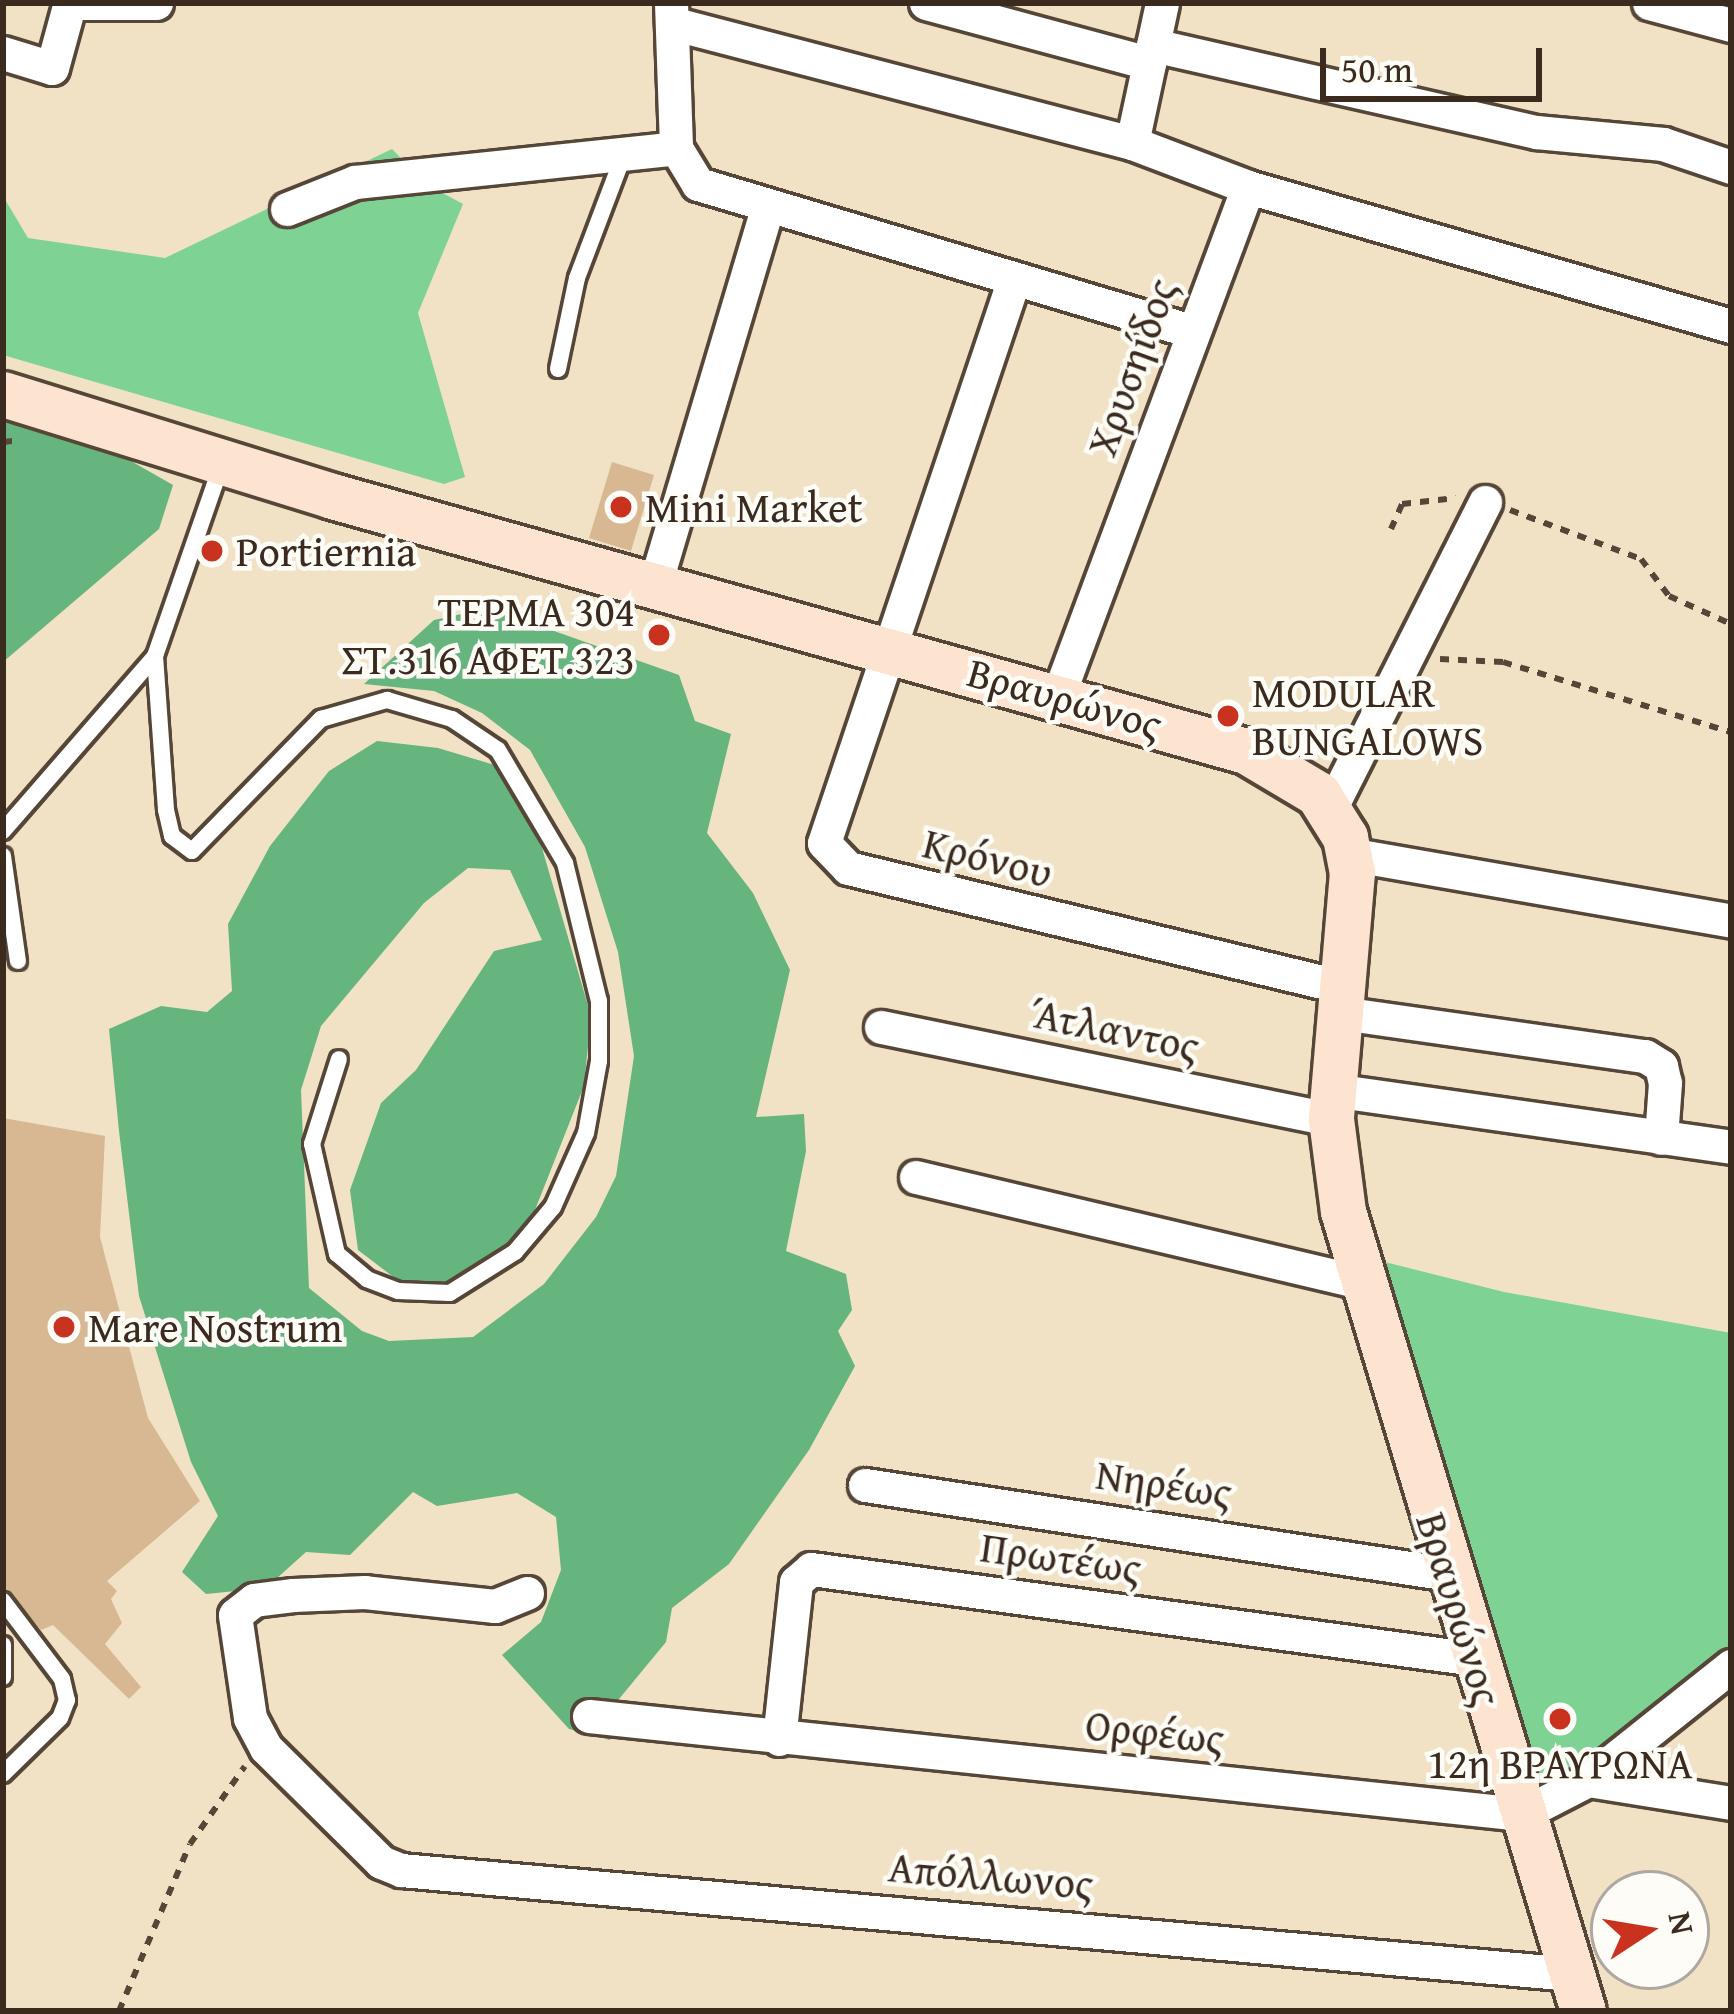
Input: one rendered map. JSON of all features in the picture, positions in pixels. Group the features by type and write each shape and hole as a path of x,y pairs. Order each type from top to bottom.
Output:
{"main road":[{"name":"Βραυρώνος","path":"3,394 222,463 886,645 1246,751 1288,770 1330,809 1349,854 1332,1104 1360,1282 1578,1993"}],"street":[{"path":"3,53 52,68 69,4 156,3"},
{"path":"926,3 1536,132 1663,144 1731,167"},
{"path":"1132,142 1162,3"},
{"path":"1649,3 1731,26"},
{"path":"1192,331 698,184 676,148 673,14 1132,142 1248,187 1731,326"},
{"path":"287,208 355,182 413,173 623,157 676,148"},
{"name":"Χρυσηίδος","path":"1058,695 1248,187"},
{"path":"656,581 767,208"},
{"path":"886,645 1014,279"},
{"path":"1330,809 1485,502"},
{"name":"Κρόνου","path":"886,645 827,820 832,858 1342,1000"},
{"path":"1349,854 1731,921"},
{"path":"1342,1000 1646,1056 1660,1066 1665,1083 1661,1138"},
{"name":"Άτλαντος","path":"881,1027 1332,1104 1731,1147"},
{"path":"916,1177 1360,1282"},
{"name":"Νηρέως","path":"865,1485 1449,1574"},
{"name":"Πρωτέως","path":"779,1739 796,1582 811,1569 1475,1659"},
{"path":"266,1748 250,1718 235,1636 236,1616 254,1600 365,1592 495,1606 527,1593"},
{"path":"1522,1814 1588,1780 1731,1666"},
{"name":"Ορφέως","path":"590,1716 1522,1814"},
{"name":"Απόλλωνος","path":"266,1748 350,1836 401,1870 1578,1993"},
{"path":"1588,1780 1731,1803"}],"lane":[{"path":"558,370 577,278 623,157"},
{"path":"3,831 155,656 222,463"},
{"path":"155,656 166,810 172,836 192,851 321,719 386,700 452,719 498,750 565,862 599,1001 599,1061 586,1132 554,1207 515,1252 450,1293 398,1291 367,1279 337,1254 318,1195 313,1144 339,1059"},
{"path":"3,856 18,961"},
{"path":"3,1601 62,1679 67,1700 60,1718 3,1774"},
{"path":"3,1645 3,1677"}],"path":[{"path":"1391,530 1402,504 1420,496 1485,502 1641,559 1669,596 1731,624"},
{"path":"1394,676 1466,656 1731,733"},
{"path":"118,2011 190,1844 238,1771 266,1748"}],"green space":[{"path":"392,149 426,184 463,204 418,313 465,477 444,484 3,355 3,196 28,238 165,258"},
{"path":"3,422 101,444 173,485 159,529 3,662"},
{"path":"489,608 679,675 695,721 731,734 707,833 753,893 790,970 756,1117 804,1114 806,1151 786,1251 846,1274 852,1310 838,1331 855,1366 809,1450 729,1564 672,1608 666,1642 619,1699 610,1740 569,1729 502,1655 541,1622 561,1570 556,1517 517,1493 437,1506 413,1492 350,1555 306,1552 266,1588 206,1594 182,1572 218,1516 191,1462 139,1296 119,1131 109,1029 161,1006 207,1012 232,991 228,924 270,846 329,771 377,741 438,748 498,766 542,848 591,1016 584,1086 533,1215 495,1260 451,1284 400,1282 358,1250 350,1190 381,1103 416,1070 494,951 542,940 510,870 468,868 424,903 321,1026 301,1090 309,1288 362,1331 389,1341 473,1337 544,1284 596,1217 616,1176 634,1056 618,952 585,847 530,750 482,713 434,691 364,684 434,620"},
{"path":"1353,1254 1504,1292 1731,1333 1731,1666 1522,1814"}],"building":[{"name":"Mini Market","path":"612,462 654,475 631,551 589,538"},
{"name":"Mare Nostrum","path":"3,1118 105,1136 100,1237 148,1418 200,1501 107,1581 117,1591 111,1599 122,1623 105,1644 141,1687 129,1699 53,1625 41,1630 3,1588"}],"place":[{"name":"Mini Market","path":"621,507"},
{"name":"Portiernia","path":"212,551"},
{"name":"ΤΕΡΜΑ 304 ΣΤ.316 ΑΦΕΤ.323","path":"659,635"},
{"name":"MODULAR BUNGALOWS","path":"1228,716"},
{"name":"Mare Nostrum","path":"64,1327"},
{"name":"12η ΒΡΑΥΡΩΝΑ","path":"1560,1719"}]}
